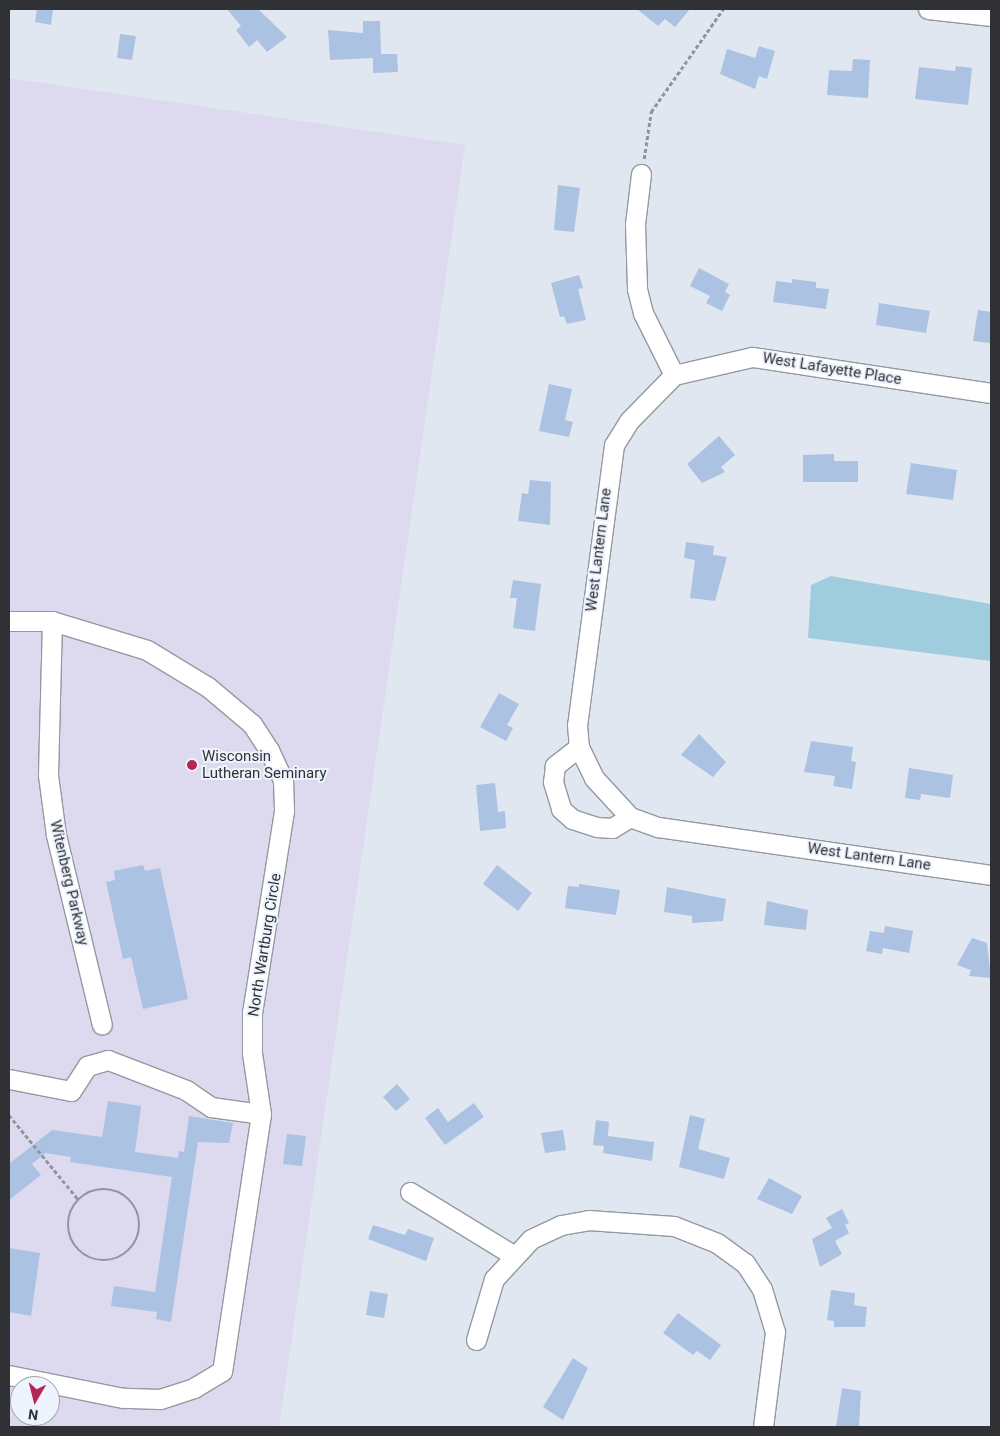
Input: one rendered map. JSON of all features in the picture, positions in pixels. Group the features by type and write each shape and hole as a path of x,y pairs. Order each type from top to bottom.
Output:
{"street":[{"path":"928,9 991,16"},
{"path":"642,174 635,224 637,289 643,313 674,375"},
{"name":"West Lafayette Place","path":"674,375 752,357 991,393"},
{"name":"West Lantern Lane","path":"674,375 629,421 614,445 577,725 579,748 594,778 630,817 658,827 991,875"},
{"name":"North Wartburg Circle","path":"9,621 52,620 147,650 208,687 252,724 283,780 280,855 252,1012 252,1053 261,1114 222,1371 194,1388 160,1399 123,1398 9,1375"},
{"name":"Witenberg Parkway","path":"52,620 48,775 56,835 102,1025"},
{"path":"579,748 555,766 553,782 561,809 572,819 597,827 612,828 630,817"},
{"path":"9,1079 71,1091 87,1066 108,1060 186,1090 212,1107 261,1114"},
{"path":"410,1192 513,1255"},
{"path":"476,1340 485,1300 513,1255 532,1238 561,1225 614,1220 674,1226 717,1243 745,1263 762,1289 775,1332 763,1427"}],"path":[{"path":"642,174 652,112 723,9"},
{"path":"9,1115 78,1199"},
{"path":"100,1188 124,1194 139,1213 141,1226 132,1249 112,1261 89,1258 79,1252 72,1243 68,1220 78,1199 100,1188"}],"shaded area":[{"name":"Wisconsin Lutheran Seminary","path":"9,78 465,145 279,1427 9,1427"}],"water":[{"path":"831,576 991,604 991,661 808,638 811,585"}],"building":[{"path":"37,9 53,9 51,25 35,22"},
{"path":"227,9 258,9 287,37 267,52 257,40 249,47 236,30 241,26"},
{"path":"637,9 690,9 675,27 665,19 658,26"},
{"path":"363,21 380,21 381,54 397,54 398,72 373,73 373,58 330,60 328,30 363,33"},
{"path":"120,34 136,36 132,60 117,58"},
{"path":"759,46 775,51 767,79 759,76 755,89 720,74 727,49 755,58"},
{"path":"853,59 870,60 868,98 827,95 829,70 852,71"},
{"path":"956,66 972,68 968,105 915,99 919,67 955,71"},
{"path":"558,185 580,188 574,232 554,230"},
{"path":"699,268 729,284 725,292 730,295 722,311 706,303 710,296 690,286"},
{"path":"579,275 583,288 578,289 586,320 567,324 564,316 560,317 551,283"},
{"path":"792,279 816,282 816,288 829,289 826,309 773,302 776,281 792,283"},
{"path":"879,303 930,311 926,333 876,325"},
{"path":"978,310 991,312 990,343 973,341"},
{"path":"549,384 572,389 565,420 573,422 569,437 539,431"},
{"path":"719,436 735,455 721,467 725,472 702,483 687,464"},
{"path":"834,454 834,461 858,461 858,482 803,482 803,455"},
{"path":"911,463 957,470 953,500 906,494"},
{"path":"530,480 551,482 550,525 518,521 522,493 528,494"},
{"path":"686,542 714,546 713,555 727,557 715,601 690,598 695,560 684,558"},
{"path":"513,580 541,584 535,631 513,628 517,598 510,598"},
{"path":"499,693 519,704 507,725 513,728 506,741 480,727"},
{"path":"699,734 726,762 713,777 681,755"},
{"path":"811,741 853,747 851,761 856,762 852,789 833,786 835,776 804,772"},
{"path":"909,768 953,775 950,798 921,794 920,800 905,798"},
{"path":"495,783 498,812 505,811 506,828 480,831 476,785"},
{"path":"143,865 145,871 160,868 188,999 143,1009 131,957 123,959 106,882 115,880 114,871"},
{"path":"497,865 532,893 518,911 483,884"},
{"path":"579,884 620,890 616,915 565,908 568,886 579,887"},
{"path":"667,887 726,899 723,921 692,923 692,916 664,912"},
{"path":"767,901 808,910 806,930 764,925"},
{"path":"885,926 913,931 909,953 883,948 882,954 866,951 870,931 884,933"},
{"path":"972,938 987,943 991,978 969,976 971,970 957,965"},
{"path":"397,1084 410,1099 396,1111 383,1097"},
{"path":"108,1101 141,1106 135,1152 178,1158 179,1151 184,1152 189,1116 233,1123 229,1143 198,1142 171,1322 156,1319 157,1312 111,1306 114,1286 155,1292 172,1177 70,1162 71,1157 45,1153 32,1164 41,1175 9,1200 9,1164 52,1130 102,1137"},
{"path":"474,1103 484,1117 445,1145 425,1118 438,1108 448,1122"},
{"path":"690,1115 705,1119 698,1149 730,1158 724,1179 679,1167"},
{"path":"596,1120 609,1122 608,1136 654,1142 652,1161 603,1153 604,1146 593,1145"},
{"path":"563,1130 566,1150 545,1153 541,1133"},
{"path":"287,1134 306,1136 302,1166 283,1164"},
{"path":"769,1178 802,1196 792,1214 757,1199"},
{"path":"842,1209 849,1223 845,1225 849,1233 835,1241 842,1254 820,1267 812,1239 832,1228 826,1218"},
{"path":"373,1225 405,1235 408,1229 434,1238 426,1261 368,1239"},
{"path":"9,1248 40,1253 31,1316 9,1312"},
{"path":"831,1290 855,1293 854,1305 867,1307 865,1327 834,1327 834,1321 827,1320"},
{"path":"370,1291 388,1294 384,1318 366,1315"},
{"path":"678,1313 721,1345 710,1360 697,1351 693,1355 663,1333"},
{"path":"573,1358 588,1368 563,1420 543,1407"},
{"path":"842,1388 861,1391 859,1427 836,1427"}],"place":[{"name":"Wisconsin Lutheran Seminary","path":"192,765"}]}
